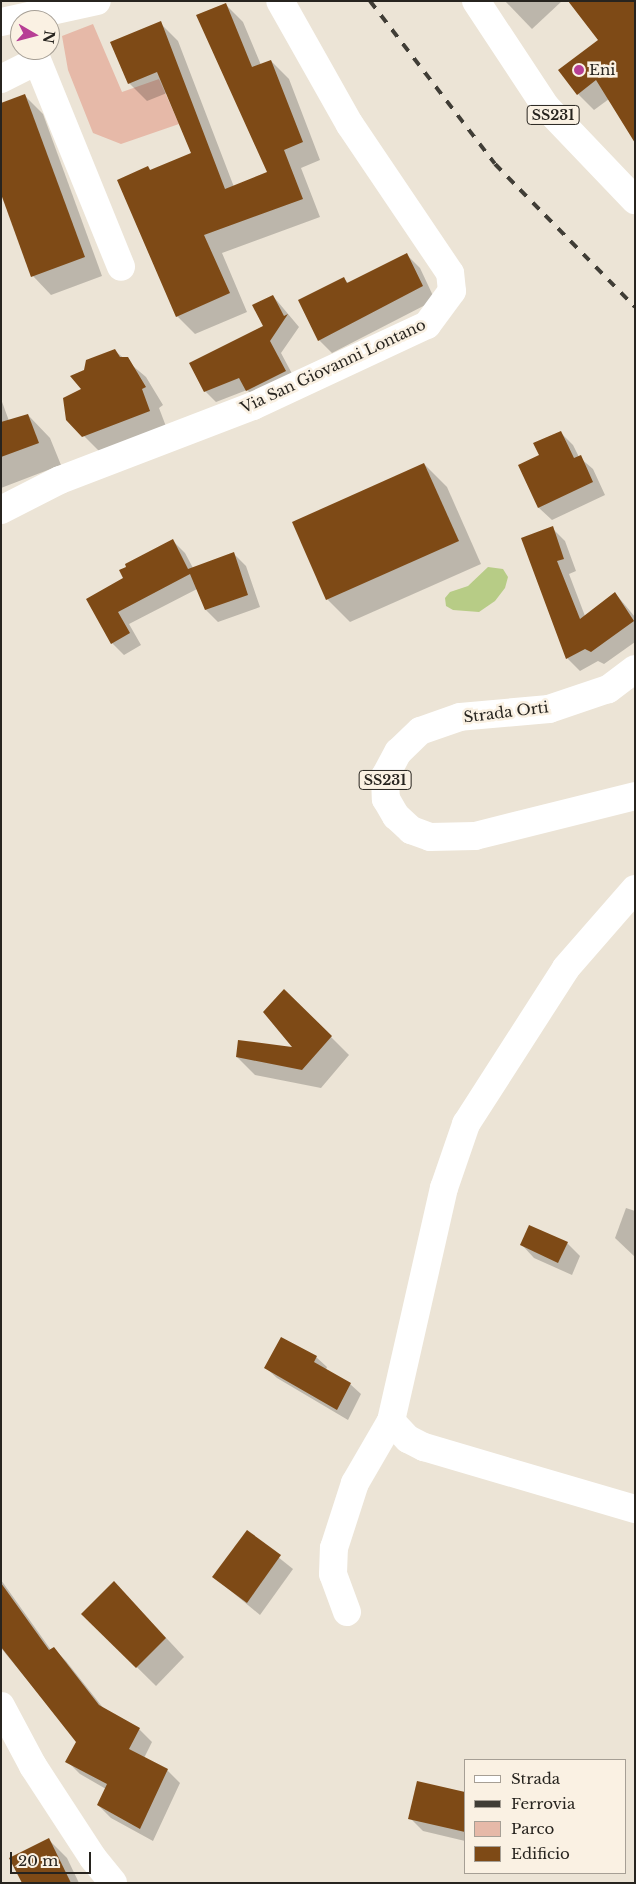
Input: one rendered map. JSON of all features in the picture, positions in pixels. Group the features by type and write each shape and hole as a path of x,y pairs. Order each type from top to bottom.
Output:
{"street":[{"path":"58,10 97,1"},
{"name":"Via San Giovanni Lontano","path":"1,510 60,480 253,406 427,325 452,291 450,273 350,125 280,1"},
{"name":"SS231","path":"477,7 546,108 635,200"},
{"path":"1,80 29,60"},
{"path":"37,60 122,267"},
{"name":"Strada Orti","path":"635,669 608,688 549,709 460,717 420,731 398,752 385,776 386,799 396,816 411,830 430,837 475,836 635,796"},
{"path":"347,1612 333,1574 334,1548 355,1484 391,1421 444,1188 466,1124 566,968 635,888"},
{"path":"391,1421 408,1439 424,1447 635,1509"},
{"path":"1,1706 33,1766 93,1858 113,1883"}],"green space":[{"path":"93,24 122,92 159,79 179,124 121,144 93,133 68,70 62,36"}],"shaded area":[{"path":"488,567 503,569 508,577 505,588 495,601 479,612 453,610 446,606 445,598 450,592 468,586"}],"building":[{"path":"568,1 635,1 635,143 596,80 577,95 558,70 598,40"},
{"path":"226,3 252,67 271,60 303,142 284,150 303,199 204,235 230,293 176,317 117,180 148,166 150,170 191,153 157,72 128,84 110,42 161,21 225,189 267,172 196,15"},
{"path":"25,94 85,257 31,277 1,194 1,103"},
{"path":"407,253 423,286 318,341 298,300 344,277 347,283"},
{"path":"273,295 284,316 288,314 270,341 286,371 246,391 239,378 204,392 189,363 263,326 252,305"},
{"path":"115,349 120,357 128,357 146,387 142,389 150,411 82,437 66,420 63,398 81,389 70,376 84,370 86,360"},
{"path":"28,414 39,443 1,457 1,422"},
{"path":"561,431 574,458 581,455 593,482 538,508 518,465 539,455 533,443"},
{"path":"424,463 459,541 326,600 292,522"},
{"path":"553,526 564,559 557,561 580,619 615,592 634,621 591,652 585,649 566,659 521,538"},
{"path":"173,539 188,569 234,552 248,595 205,610 190,574 118,612 130,633 111,644 86,599 123,578 119,570 126,567 125,564"},
{"path":"284,989 332,1036 302,1070 236,1057 238,1040 292,1047 263,1012"},
{"path":"529,1225 568,1242 558,1263 520,1245"},
{"path":"281,1337 317,1356 314,1362 351,1383 337,1410 264,1368"},
{"path":"247,1530 281,1555 247,1603 212,1577"},
{"path":"114,1581 166,1638 136,1668 81,1614"},
{"path":"1,1583 49,1650 54,1647 99,1705 140,1728 129,1749 168,1769 140,1829 97,1805 107,1784 65,1762 76,1742 1,1647"},
{"path":"417,1781 464,1792 464,1832 408,1819"},
{"path":"49,1838 71,1883 22,1883 9,1858"}],"railway":[{"path":"370,1 495,164 635,307"}],"place":[{"name":"Eni","path":"579,70"}]}
